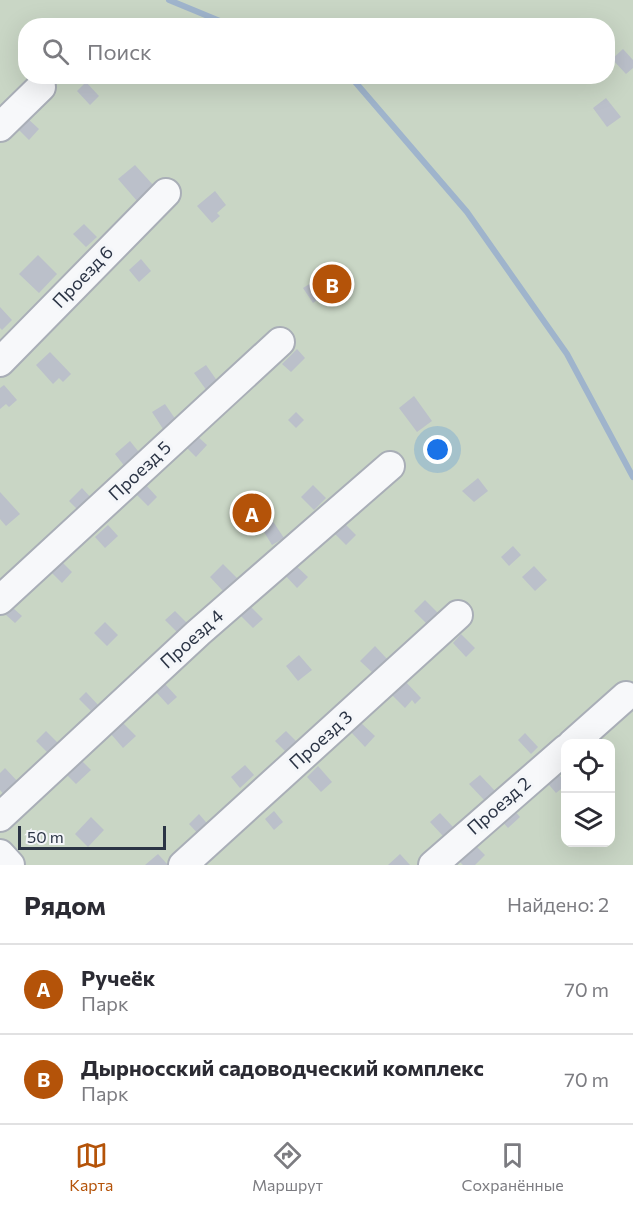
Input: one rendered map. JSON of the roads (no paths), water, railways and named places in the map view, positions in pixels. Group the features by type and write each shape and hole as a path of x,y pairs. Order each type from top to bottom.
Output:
{"street":[{"path":"0,127 42,87"},
{"name":"Проезд 6","path":"0,362 166,193"},
{"name":"Проезд 5","path":"0,600 280,342"},
{"name":"Проезд 4","path":"0,817 198,633 390,466"},
{"name":"Проезд 3","path":"183,865 458,615"},
{"path":"578,739 626,696"},
{"name":"Проезд 2","path":"433,865 561,753"},
{"path":"0,854 10,865"}],"waterway":[{"path":"169,0 213,18"},
{"path":"357,84 467,212 567,354 633,477"}],"place":[{"name":"Дырносский садоводческий комплекс","path":"332,284"},
{"name":"Ручеёк","path":"252,513"}]}
